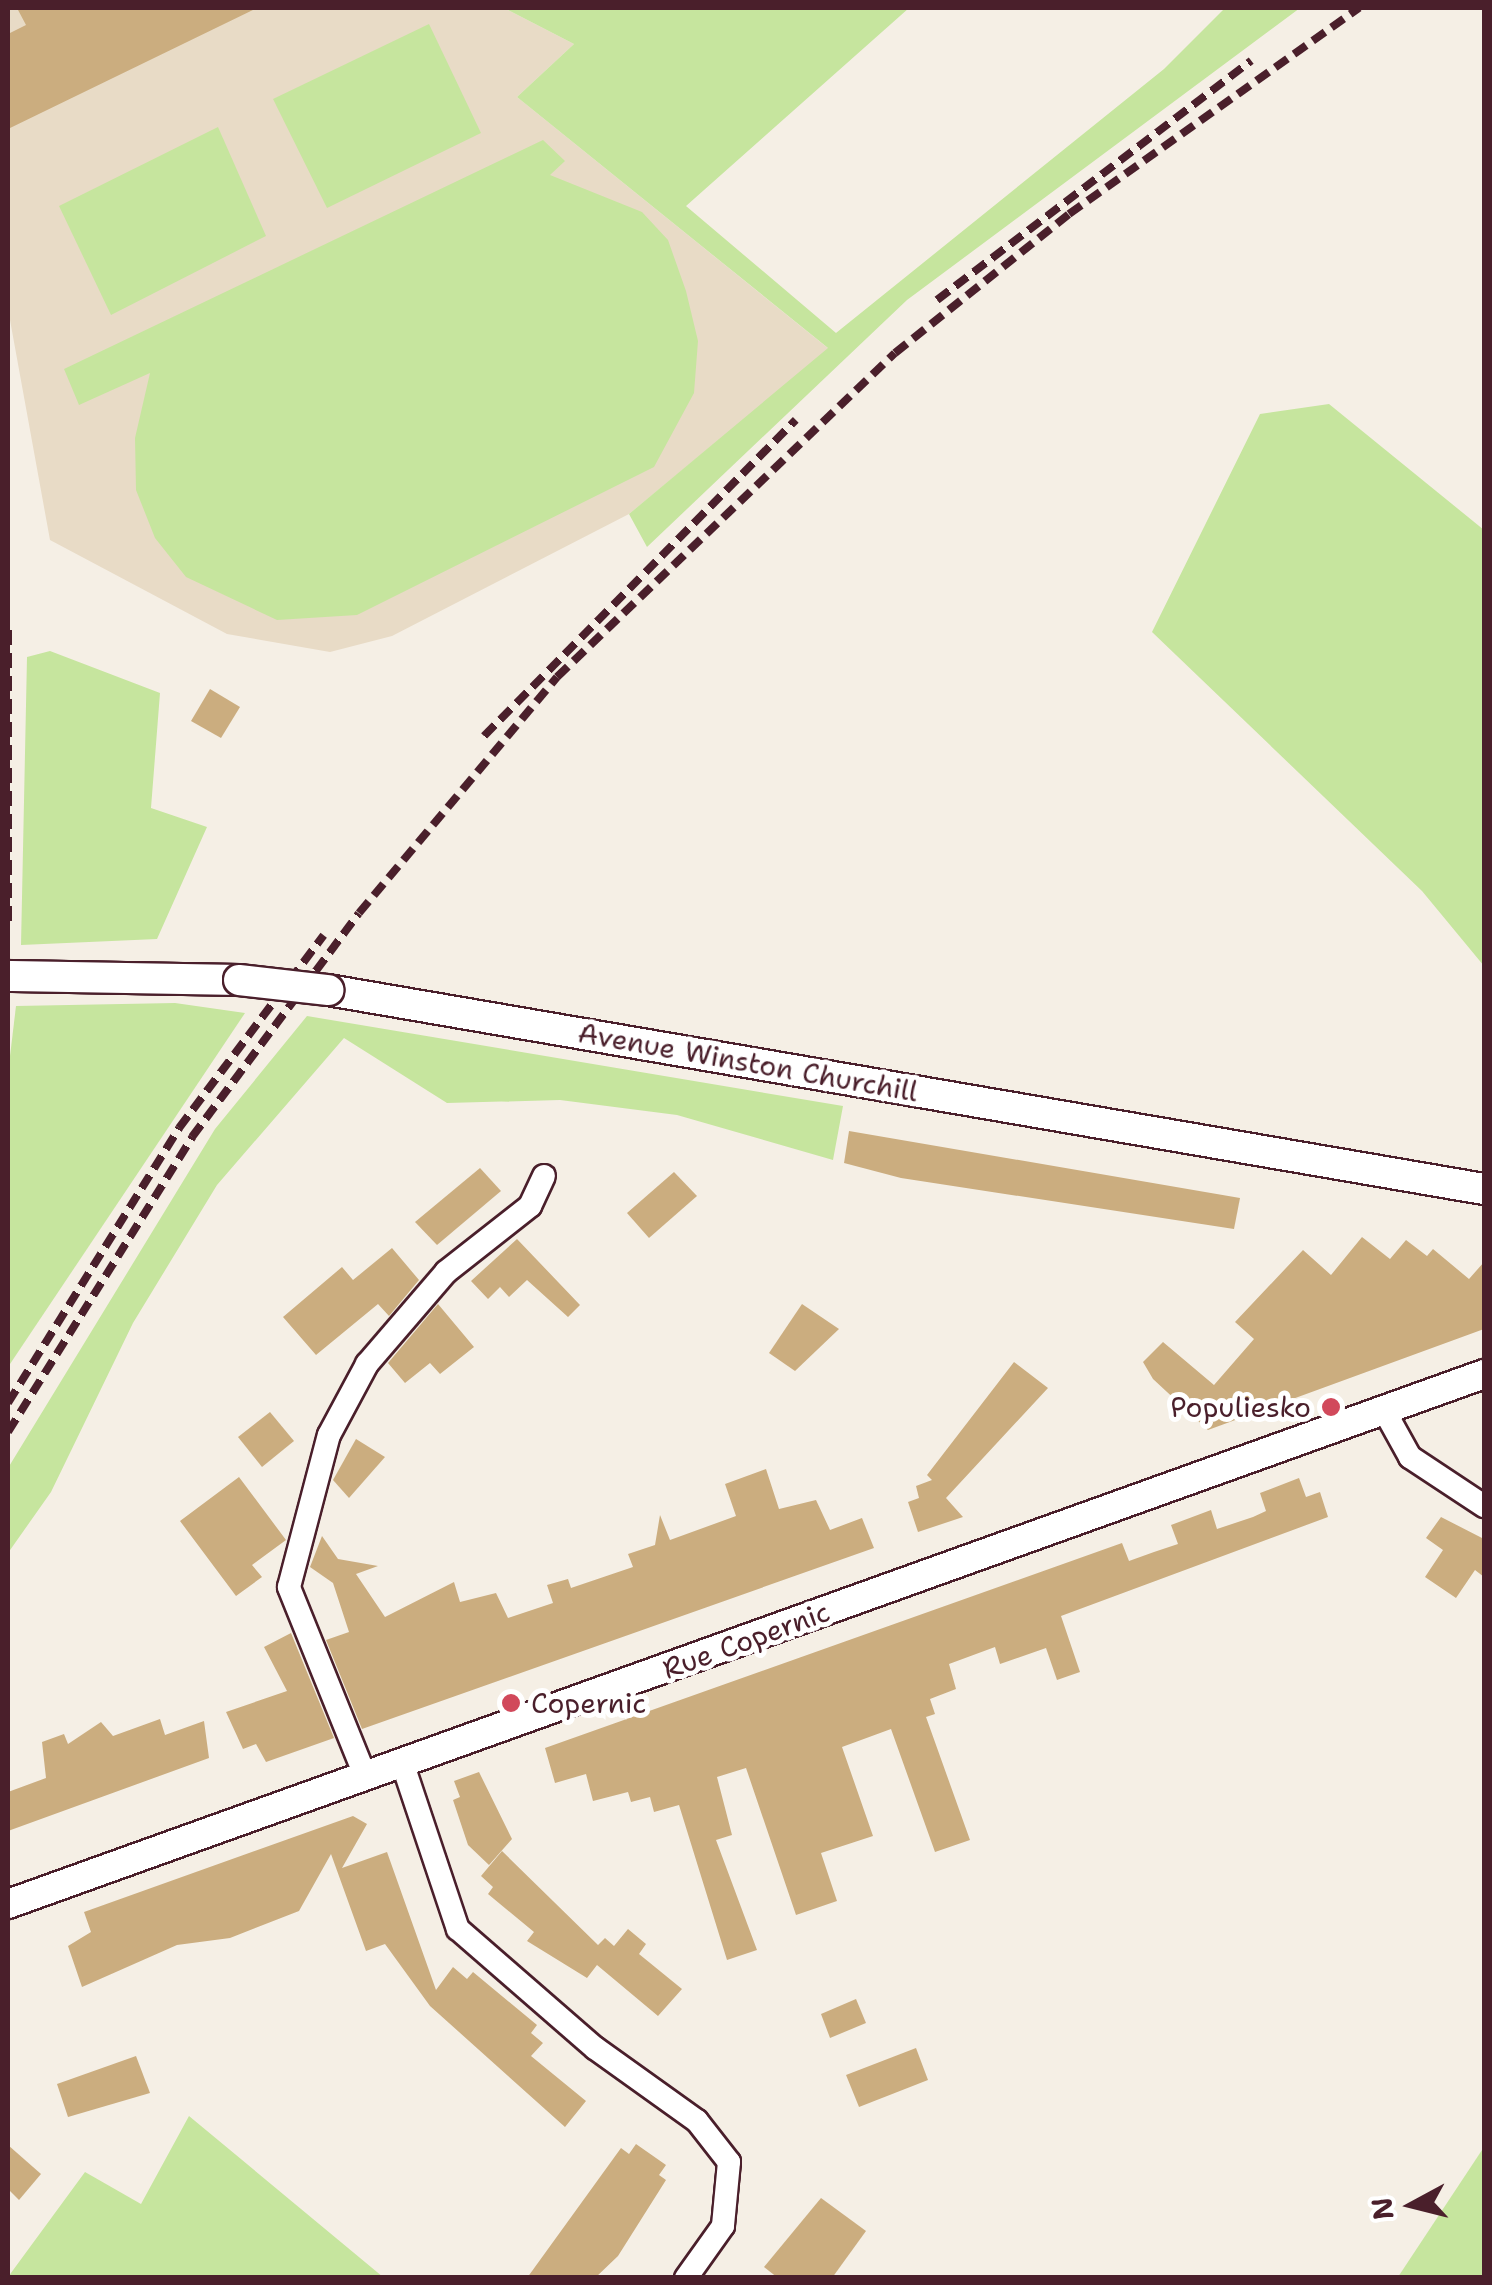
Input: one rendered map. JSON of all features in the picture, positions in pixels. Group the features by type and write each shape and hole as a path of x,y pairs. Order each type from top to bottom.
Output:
{"main road":[{"name":"Avenue Winston Churchill","path":"16,976 239,980 328,990 1484,1189"}],"street":[{"path":"366,1778 288,1587 329,1434 368,1364 446,1272 530,1206 544,1176"},
{"name":"Rue Copernic","path":"8,1904 1484,1374"},
{"path":"1384,1410 1410,1458 1484,1506"},
{"path":"403,1764 458,1929 623,2068 698,2120 729,2162 723,2226 686,2278"}],"shaded area":[{"path":"8,8 504,8 574,44 517,97 829,349 629,514 392,636 330,652 227,634 50,540 8,309"}],"green space":[{"path":"504,8 909,8 686,206 836,333 1164,69 1225,8 1300,8 907,300 647,547 629,514 828,348 517,97 574,44"},
{"path":"429,24 481,133 327,208 273,99"},
{"path":"218,127 266,236 111,315 59,206"},
{"path":"543,140 565,161 550,175 642,212 668,240 686,291 698,341 694,393 654,467 357,615 277,620 186,577 155,538 136,490 135,438 150,373 79,405 64,369"},
{"path":"1329,404 1484,530 1484,966 1422,891 1152,632 1260,414"},
{"path":"50,651 160,693 151,808 207,827 157,939 21,945 27,657"},
{"path":"175,1003 245,1013 8,1367 8,1073 16,1006"},
{"path":"307,1016 843,1106 833,1160 677,1115 560,1100 447,1103 344,1038 217,1185 133,1323 51,1492 8,1553 8,1468 215,1129"},
{"path":"189,2116 383,2277 8,2277 85,2172 141,2204"},
{"path":"1484,2147 1484,2277 1398,2277"}],"building":[{"path":"17,8 257,8 8,129 8,34 26,25"},
{"path":"210,689 240,707 221,738 191,721"},
{"path":"849,1131 1240,1198 1234,1229 901,1178 844,1163"},
{"path":"480,1168 501,1191 437,1245 415,1222"},
{"path":"674,1172 697,1196 649,1238 627,1213"},
{"path":"1362,1237 1390,1259 1406,1240 1427,1256 1433,1249 1469,1279 1484,1262 1484,1329 1208,1430 1153,1379 1143,1362 1163,1342 1214,1385 1254,1339 1235,1322 1303,1250 1331,1275"},
{"path":"517,1239 580,1305 568,1317 527,1280 509,1297 500,1287 488,1299 471,1281"},
{"path":"392,1248 419,1280 389,1316 378,1304 316,1355 283,1317 342,1267 353,1280"},
{"path":"438,1304 474,1347 440,1374 430,1363 405,1383 388,1363"},
{"path":"802,1304 839,1329 795,1371 769,1353"},
{"path":"1014,1362 1048,1388 946,1498 963,1517 918,1532 908,1502 919,1498 916,1486 932,1480 927,1475"},
{"path":"270,1412 294,1441 262,1467 238,1437"},
{"path":"356,1439 385,1457 349,1498 333,1480"},
{"path":"766,1469 779,1509 816,1500 830,1530 862,1518 874,1548 362,1729 326,1640 349,1632 333,1583 310,1567 322,1536 338,1559 378,1566 356,1574 385,1617 454,1582 460,1602 496,1593 508,1618 553,1603 547,1585 568,1579 571,1588 633,1567 628,1554 655,1545 660,1515 670,1540 736,1516 725,1484"},
{"path":"239,1477 286,1540 252,1565 262,1577 236,1596 180,1521"},
{"path":"1299,1478 1306,1497 1320,1492 1328,1517 1061,1616 1080,1672 1057,1680 1046,1648 1000,1664 995,1647 949,1664 956,1689 930,1699 935,1714 926,1717 970,1840 935,1852 891,1729 842,1747 873,1836 821,1853 837,1901 796,1915 746,1768 717,1777 732,1835 716,1840 757,1950 727,1960 679,1805 654,1812 650,1797 631,1802 628,1792 593,1801 586,1774 555,1783 545,1748 1122,1543 1129,1561 1178,1544 1171,1525 1211,1510 1217,1529 1253,1517 1266,1511 1260,1493"},
{"path":"1441,1517 1484,1539 1484,1577 1475,1570 1456,1598 1425,1577 1443,1550 1426,1538"},
{"path":"291,1633 334,1738 266,1762 256,1744 243,1749 226,1712 287,1691 264,1647"},
{"path":"160,1719 165,1735 204,1721 209,1758 8,1831 8,1792 46,1778 42,1742 64,1734 68,1744 101,1722 113,1736"},
{"path":"479,1772 512,1839 489,1865 468,1845 453,1800 460,1797 454,1781"},
{"path":"353,1816 367,1824 342,1868 387,1852 436,1990 453,1967 467,1979 473,1972 537,2025 531,2033 543,2043 531,2056 586,2101 565,2127 430,2006 385,1944 366,1951 331,1854 299,1911 230,1938 177,1945 82,1987 68,1946 91,1932 84,1912"},
{"path":"502,1851 598,1945 605,1938 614,1946 628,1929 646,1944 639,1954 682,1989 658,2016 597,1965 587,1978 527,1941 534,1932 488,1894 493,1887 481,1876"},
{"path":"856,1999 866,2023 830,2038 821,2014"},
{"path":"916,2048 928,2080 859,2107 846,2075"},
{"path":"136,2056 150,2093 68,2117 57,2084"},
{"path":"636,2144 666,2165 659,2175 666,2180 618,2256 595,2278 527,2278 621,2148 629,2154"},
{"path":"8,2145 41,2174 19,2200 8,2189"},
{"path":"821,2198 866,2231 832,2278 778,2278 764,2267"}],"railway":[{"path":"8,1432 192,1137 359,913 557,677 895,353 1069,214 1359,8"},
{"path":"937,300 1251,61"},
{"path":"484,736 796,420"},
{"path":"8,630 8,926"},
{"path":"8,1403 179,1128 324,935"}],"place":[{"name":"Populiesko","path":"1331,1407"},
{"name":"Copernic","path":"511,1703"}]}
